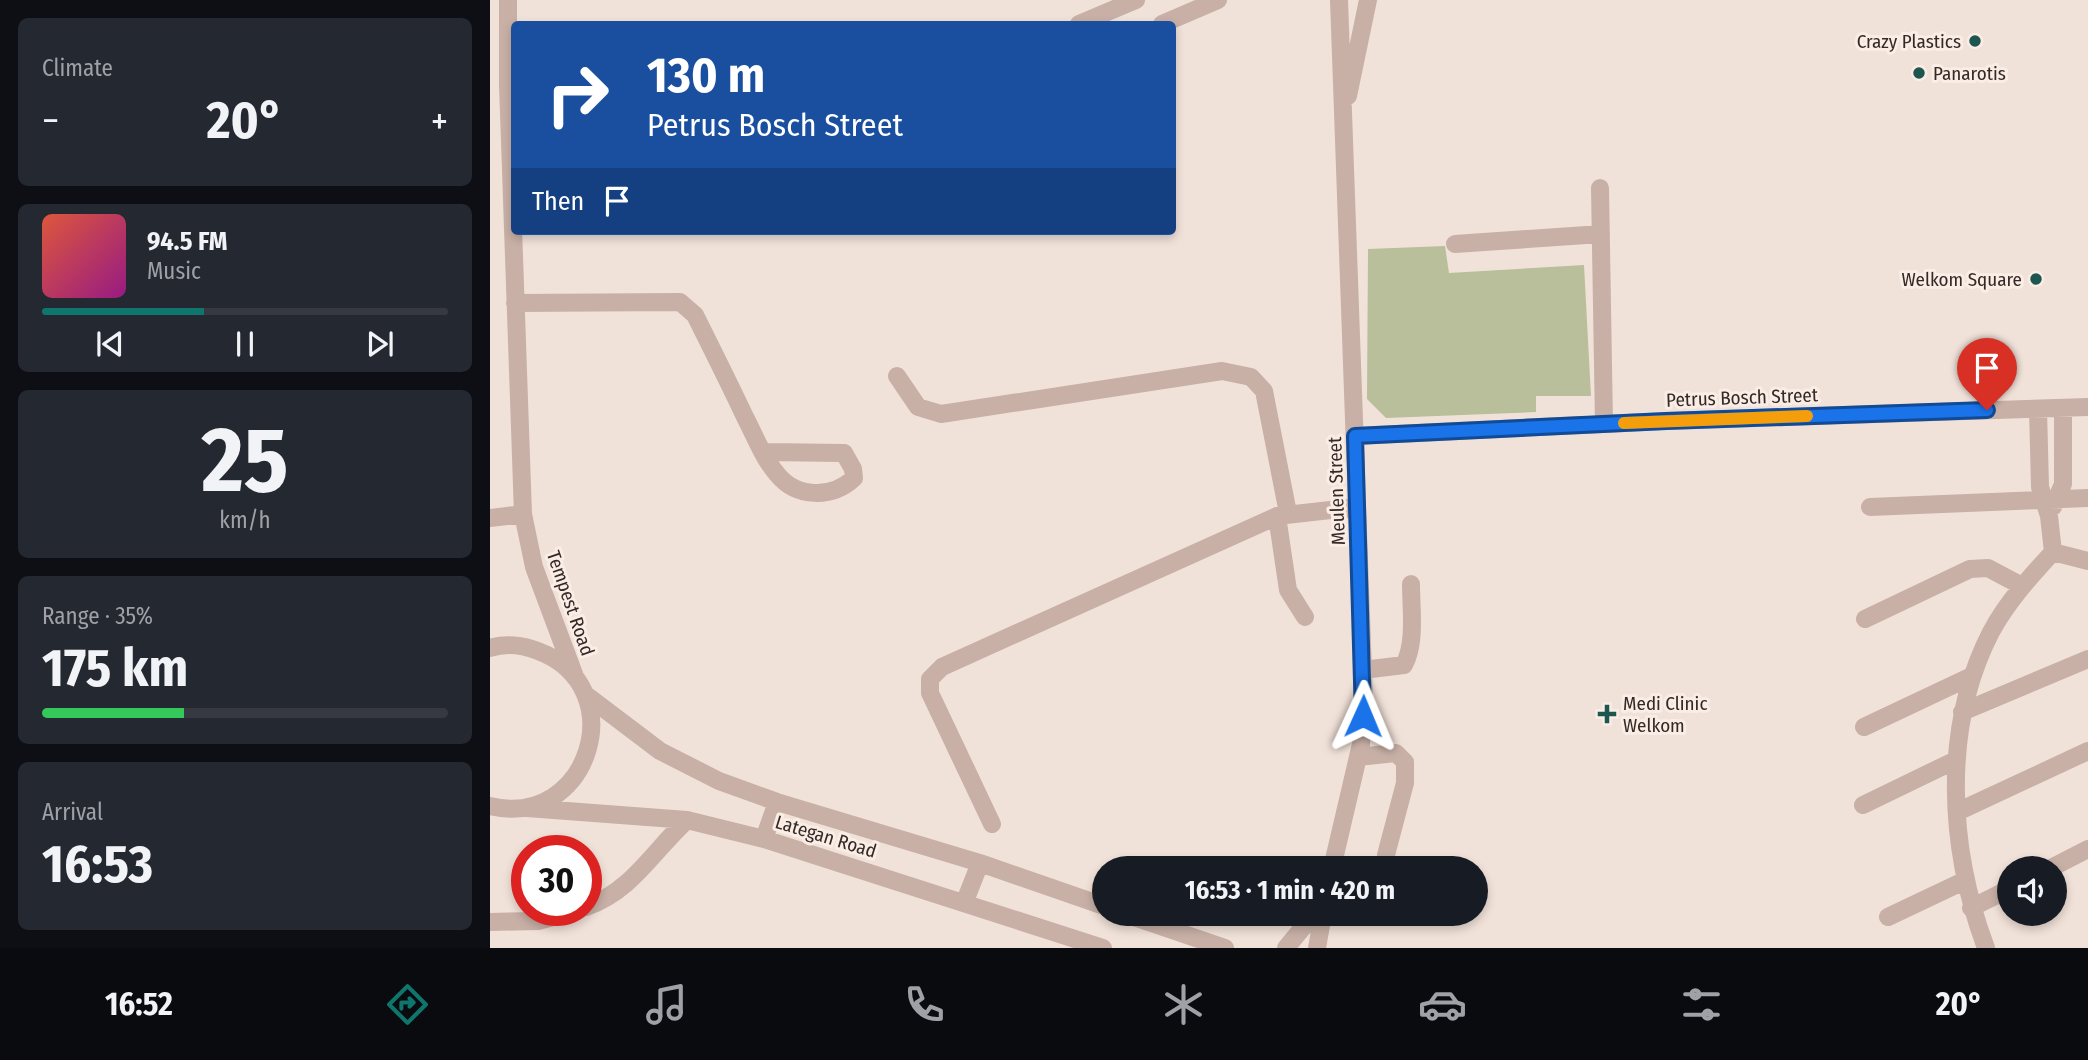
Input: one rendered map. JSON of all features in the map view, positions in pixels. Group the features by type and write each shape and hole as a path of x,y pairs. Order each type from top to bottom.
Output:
{"street":[{"name":"Tempest Road","path":"508,0 499,86 515,303 523,514 534,567 574,674 586,695"},
{"path":"1086,21 1136,0"},
{"path":"1166,21 1187,5 1218,0"},
{"name":"Meulen Street","path":"1335,856 1358,757 1363,722 1345,110 1338,39 1339,0"},
{"name":"Meulen Street","path":"1345,110 1368,0"},
{"path":"1600,188 1604,424"},
{"path":"1455,244 1601,234"},
{"path":"515,303 680,302 695,315 762,452 778,476 800,490 820,494 834,491 854,478 853,469 844,453 762,452"},
{"path":"897,376 918,407 941,414 1222,372 1251,377 1264,391 1282,514 1288,590 1305,617"},
{"name":"Petrus Bosch Street","path":"1355,436 1604,424 2088,407"},
{"path":"2050,505 2063,484 2063,408"},
{"path":"1986,948 1971,908 1966,880 1957,812 1956,760 1962,712 1972,676 1992,631 2022,586 2053,552 2050,505 2038,459 2038,409"},
{"path":"1870,507 2050,505 2088,498"},
{"path":"992,824 930,693 930,678 942,667 1282,514 1357,507"},
{"path":"490,518 523,514"},
{"path":"2053,552 2088,561"},
{"path":"1865,619 1970,569 1988,568 2022,586"},
{"path":"1363,670 1404,665 1409,657 1410,584"},
{"path":"490,648 525,646 552,656 574,674"},
{"path":"1962,712 2088,659"},
{"path":"1864,727 1972,676"},
{"path":"494,810 527,808 554,797 575,778 589,752 593,723 586,695"},
{"name":"Lategan Road","path":"586,695 660,751 692,770 777,802 979,863 1092,902"},
{"path":"1957,812 2088,751"},
{"path":"1358,757 1396,753 1405,762 1405,783 1386,855"},
{"path":"1863,805 1956,760"},
{"path":"764,839 777,802"},
{"name":"Lategan Road","path":"527,808 687,820 764,839 965,901 1103,948"},
{"path":"602,899 636,877 687,820"},
{"path":"2067,860 2088,849"},
{"path":"965,901 979,863"},
{"path":"1888,917 1966,880"},
{"path":"1971,908 1997,895"},
{"path":"490,922 511,922"},
{"path":"1160,926 1225,948"},
{"path":"1286,948 1304,926"},
{"path":"1317,948 1320,926"}],"green space":[{"path":"1445,246 1449,273 1584,265 1591,396 1536,396 1536,412 1386,418 1367,399 1368,249"}],"slow traffic":[{"path":"1624,423 1807,416"}],"place":[{"name":"Crazy Plastics","path":"1975,41"},
{"name":"Panarotis","path":"1919,73"},
{"name":"Welkom Square","path":"2036,279"},
{"name":"Medi Clinic Welkom","path":"1607,714"}],"route":[{"path":"1363,716 1355,436 1666,421 1987,410"}]}
